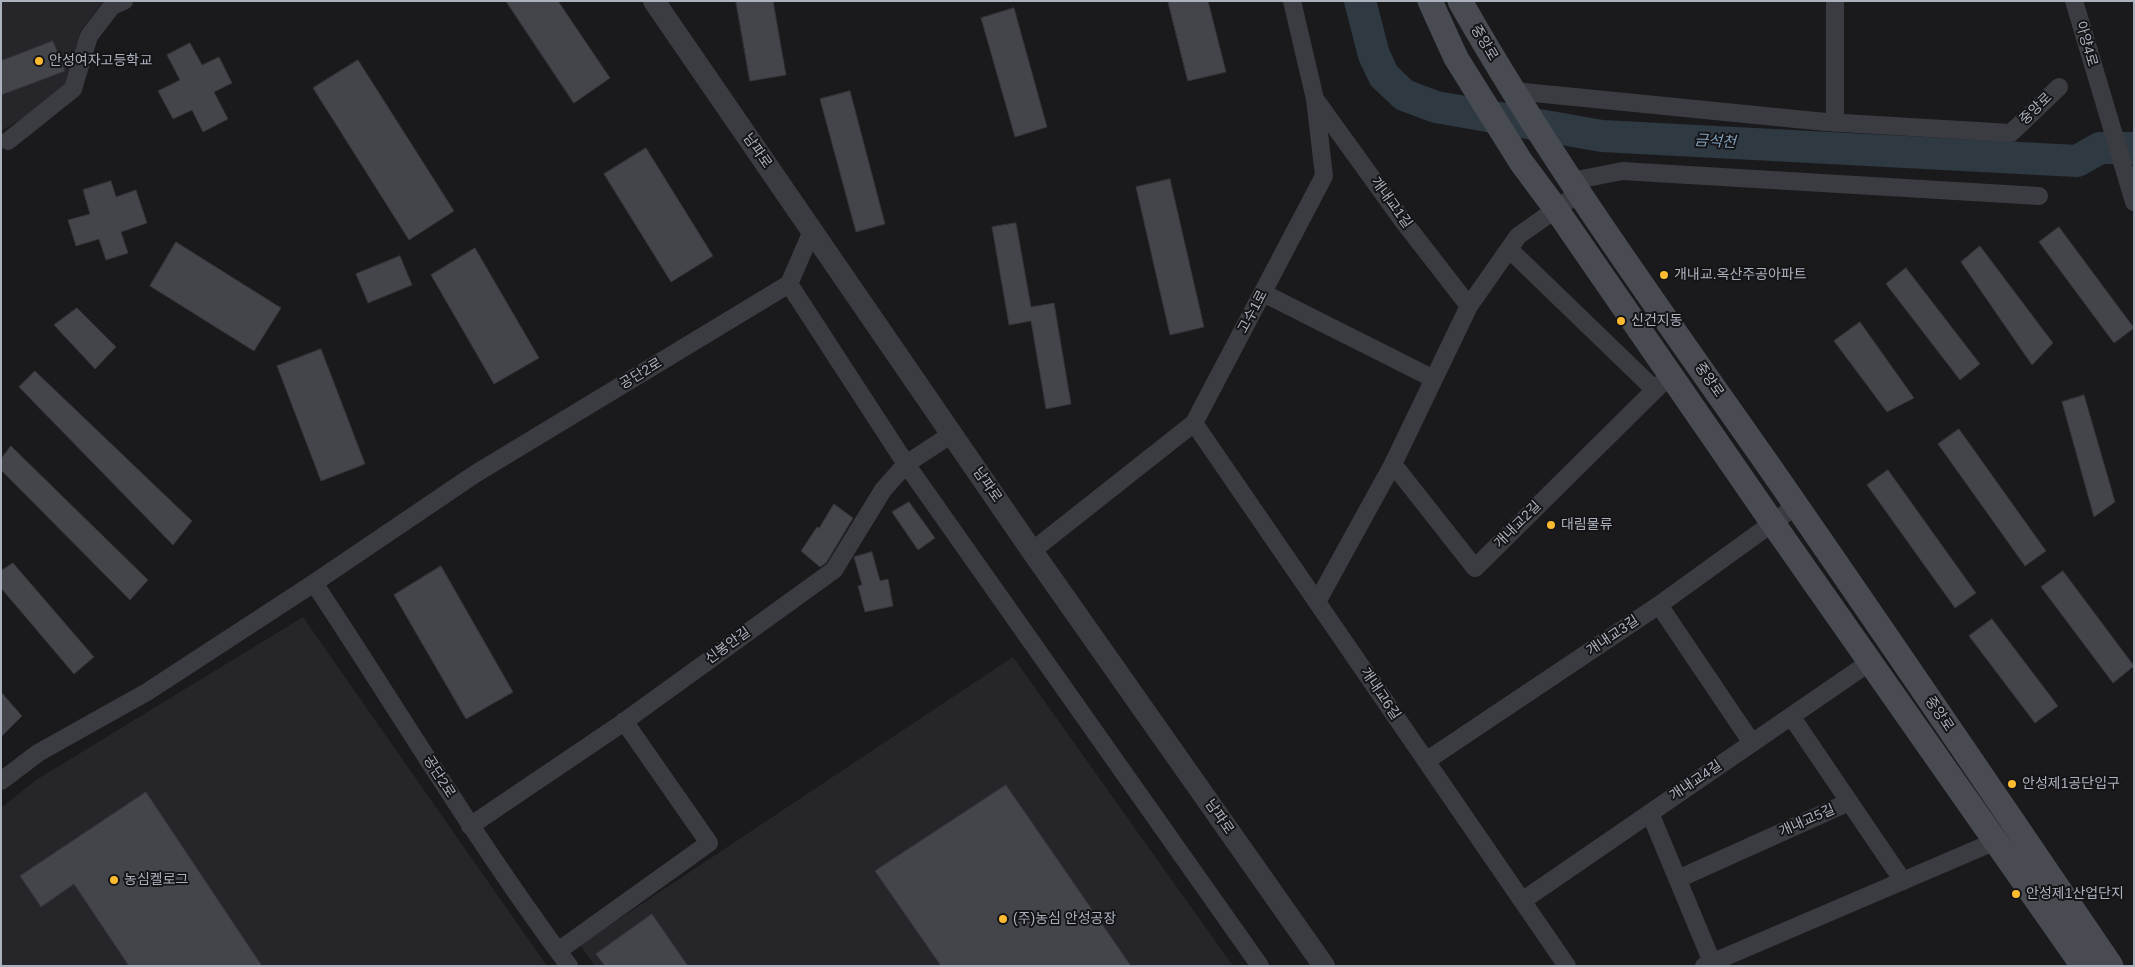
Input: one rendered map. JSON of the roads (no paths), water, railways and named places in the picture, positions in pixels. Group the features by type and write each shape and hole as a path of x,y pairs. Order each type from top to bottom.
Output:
{"main road":[{"name":"중앙로","path":"1430,1 1456,58 1521,162 1556,209 1663,382 1772,522 2083,966"},
{"name":"중앙로","path":"1460,1 1514,91 1576,187 2111,966"}],"street":[{"path":"8,141 73,89 88,36 112,6 124,1"},
{"name":"남파로","path":"654,1 1032,551 1324,966"},
{"name":"고수1로","path":"1032,551 1194,423 1324,176 1315,99 1292,1"},
{"path":"1835,1 1835,123"},
{"name":"아양4로","path":"2074,1 2098,88 2133,201"},
{"name":"중앙로","path":"1514,91 1835,123 2011,133 2059,87"},
{"name":"개내교1길","path":"1315,99 1403,221 1469,306"},
{"path":"1317,602 1394,464 1469,306 1518,236 1556,209 1576,187 1622,171 2039,196"},
{"path":"812,231 789,284 906,464 1260,966"},
{"path":"1509,249 1663,382"},
{"name":"공단2로","path":"1,781 38,753 147,692 314,584 475,474 789,284"},
{"path":"1263,293 1434,379"},
{"name":"개내교2길","path":"1394,464 1476,568 1663,382"},
{"name":"개내교6길","path":"1194,423 1567,966"},
{"name":"신봉안길","path":"470,826 624,721 834,570 883,490 906,464 952,434"},
{"name":"개내교3길","path":"1426,761 1659,605 1796,506"},
{"name":"공단2로","path":"314,584 375,675 470,826 569,966"},
{"path":"1659,605 1752,743"},
{"name":"개내교4길","path":"1522,901 1870,662"},
{"path":"1791,716 1849,802"},
{"path":"558,951 709,843 624,721"},
{"name":"개내교5길","path":"1678,879 1849,802 1903,881"},
{"path":"1650,813 1678,879 1708,964 1996,841"}],"waterway":[{"name":"금석천","path":"1360,1 1374,55 1384,76 1404,95 1436,107 1602,136 2077,161 2100,148 2134,148"}],"place":[{"name":"안성여자고등학교","path":"39,61"},
{"name":"개내교.옥산주공아파트","path":"1664,275"},
{"name":"신건지동","path":"1621,321"},
{"name":"대림물류","path":"1551,525"},
{"name":"안성제1공단입구","path":"2012,784"},
{"name":"농심켈로그","path":"114,880"},
{"name":"안성제1산업단지","path":"2016,894"},
{"name":"(주)농심 안성공장","path":"1003,919"}]}
